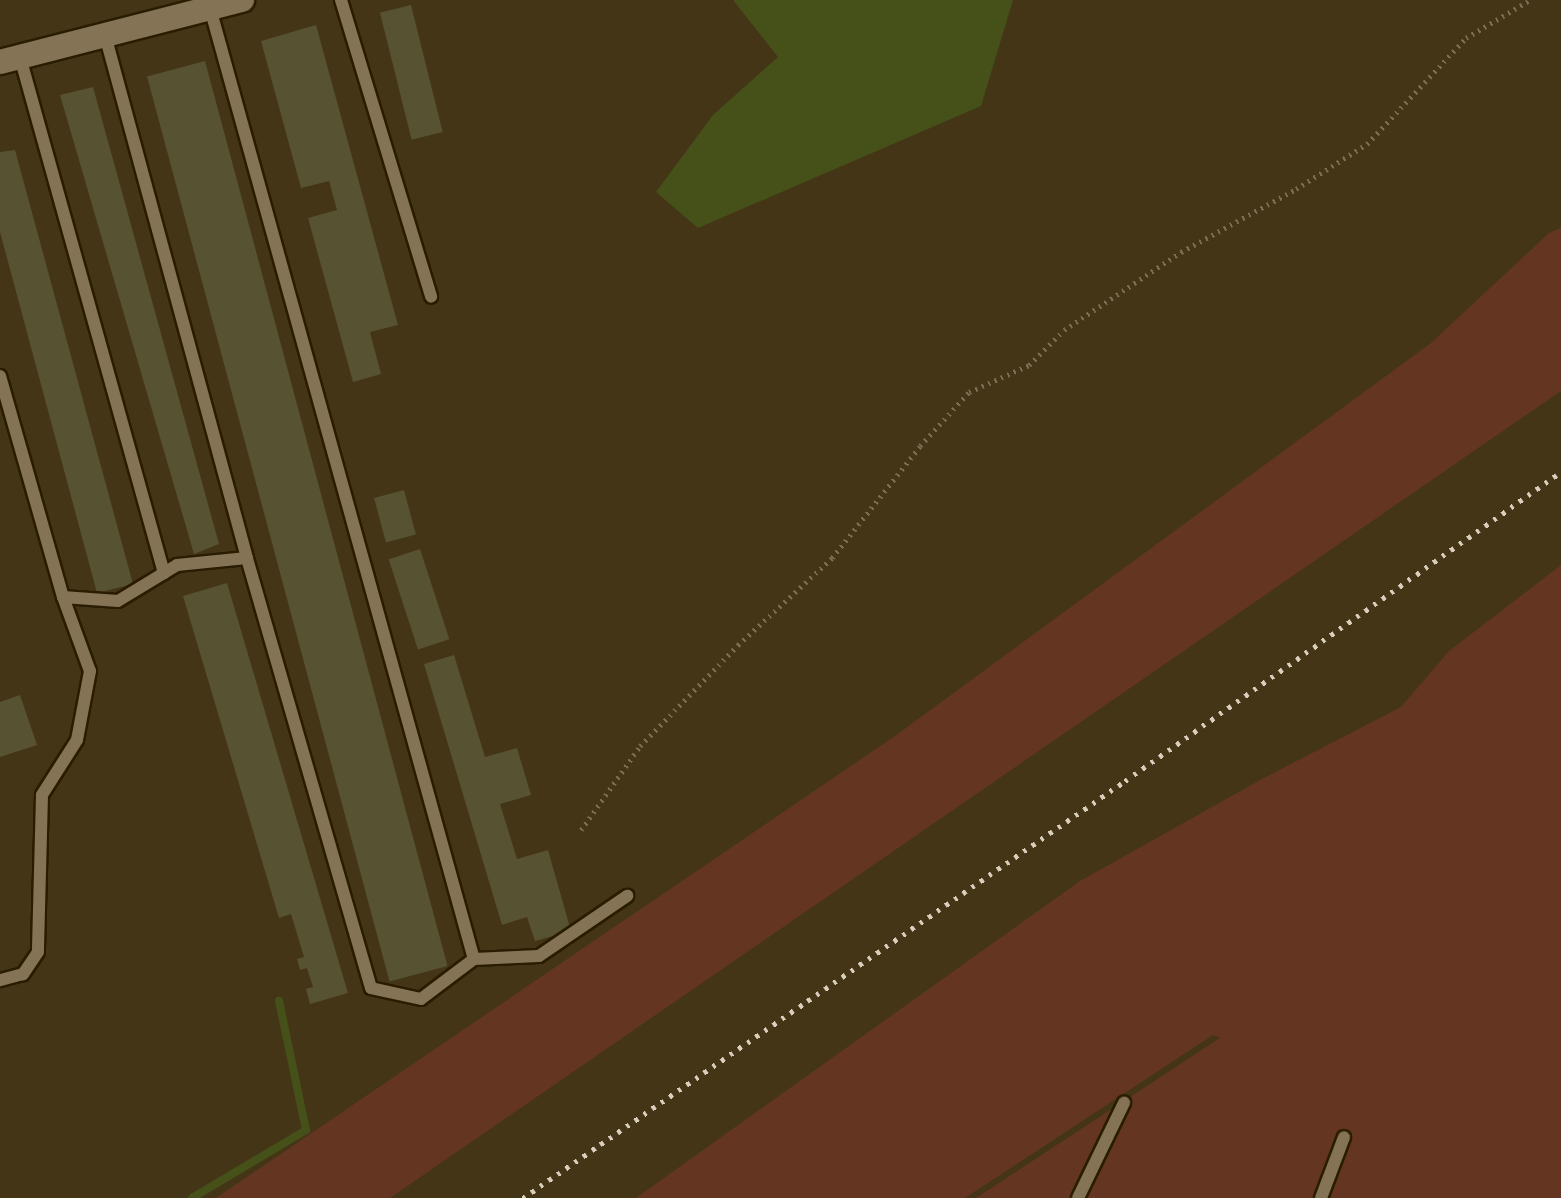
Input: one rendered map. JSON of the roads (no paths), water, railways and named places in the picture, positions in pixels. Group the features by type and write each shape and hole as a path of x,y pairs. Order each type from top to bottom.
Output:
{"street":[{"path":"10,60 242,0"}],"lane":[{"path":"341,0 431,297"},
{"path":"210,8 474,959"},
{"path":"105,35 247,558 371,988 421,999 474,959 539,957 627,895"},
{"path":"10,60 164,573"},
{"path":"0,376 63,597 90,671 77,740 43,795 38,953 23,974 0,980"},
{"path":"63,597 118,601 177,565 247,558"},
{"path":"1078,1198 1124,1103"},
{"path":"1321,1198 1344,1137"}],"waterway":[{"path":"192,1198 306,1130 279,1001"}],"railway":[{"path":"523,1198 1125,781 1561,472"}]}
